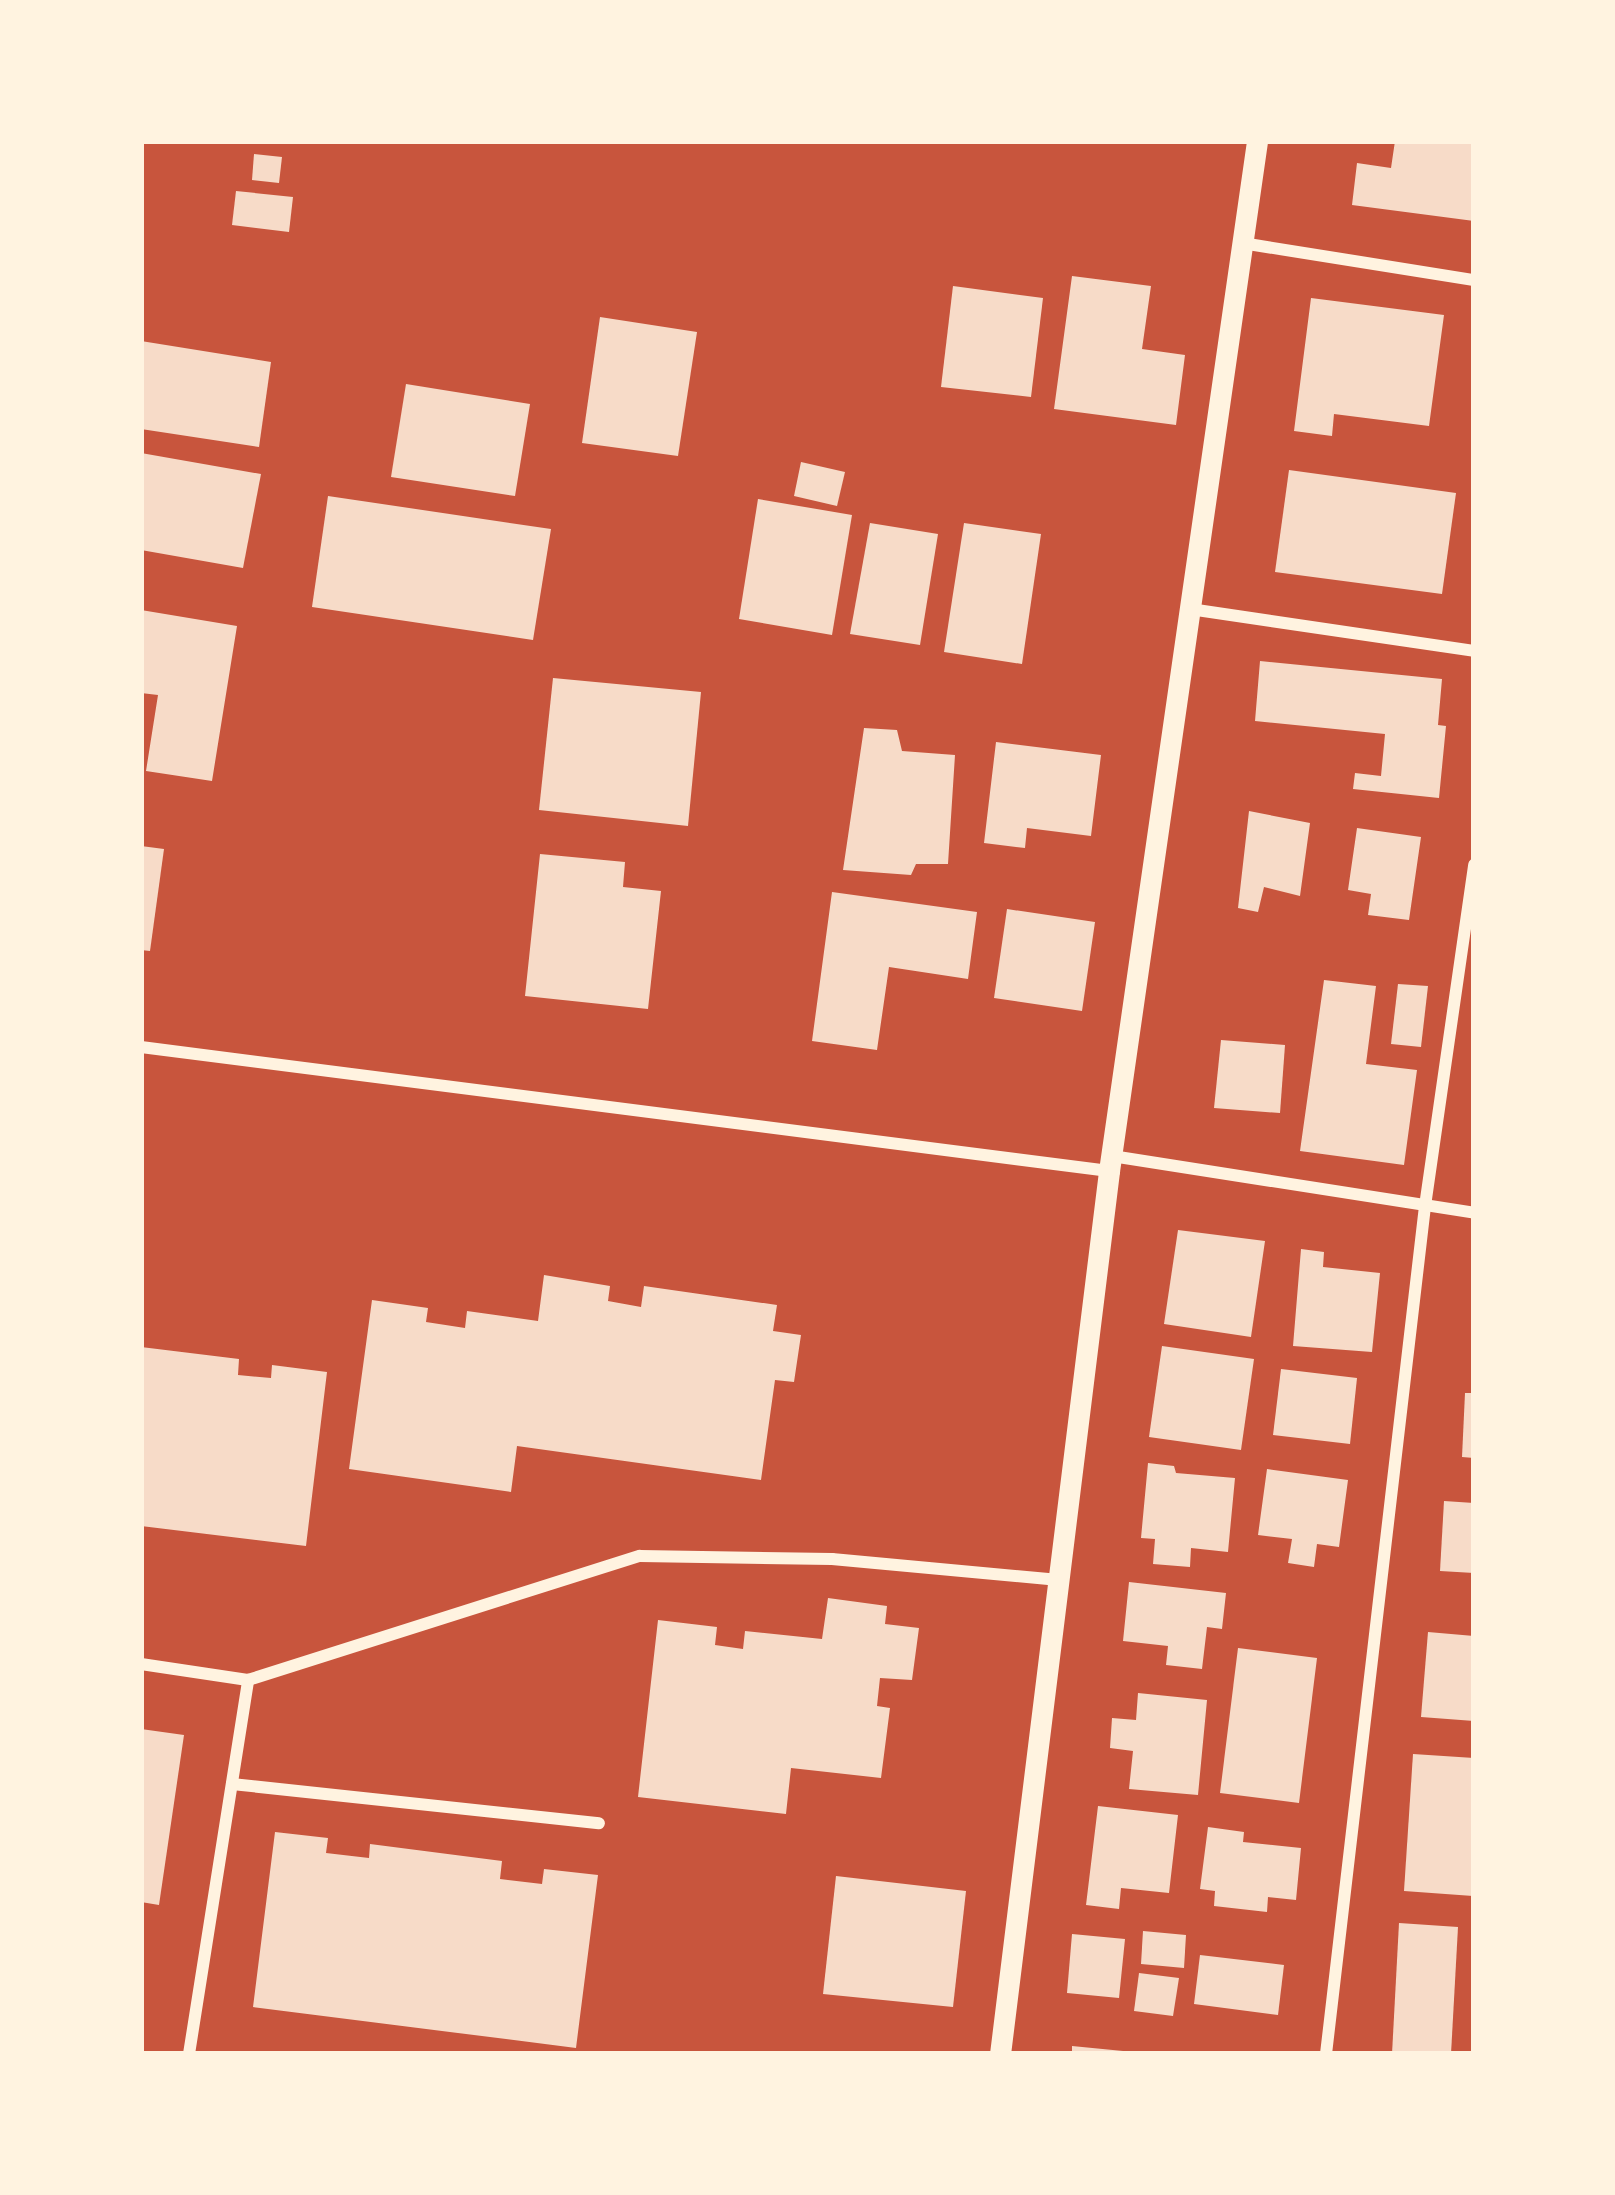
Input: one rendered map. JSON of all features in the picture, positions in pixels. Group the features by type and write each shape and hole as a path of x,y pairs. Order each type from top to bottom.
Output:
{"street":[{"path":"1000,2054 1111,1163 1257,141"},
{"path":"1242,243 1474,280"},
{"path":"1190,609 1474,651"},
{"path":"1325,2054 1425,1206 1474,865"},
{"path":"141,1047 1111,1163 1474,1213"},
{"path":"141,1664 248,1680 640,1556 832,1559 1058,1580"},
{"path":"189,2054 248,1680"},
{"path":"232,1784 599,1823"}],"building":[{"path":"1395,141 1474,141 1474,221 1352,205 1357,163 1391,168"},
{"path":"254,154 282,157 279,183 252,180"},
{"path":"236,191 293,197 289,232 232,225"},
{"path":"1072,276 1151,286 1142,349 1185,355 1176,425 1054,409"},
{"path":"953,286 1043,298 1031,397 941,387"},
{"path":"1311,298 1444,315 1429,426 1334,414 1332,436 1294,431"},
{"path":"600,317 697,332 678,456 582,443"},
{"path":"141,341 271,362 259,447 141,429"},
{"path":"406,384 530,404 515,496 391,477"},
{"path":"141,453 261,474 243,568 141,550"},
{"path":"801,462 845,472 837,506 794,496"},
{"path":"1289,470 1456,493 1442,594 1275,572"},
{"path":"328,496 551,529 533,640 312,607"},
{"path":"758,499 852,515 832,635 739,619"},
{"path":"870,523 938,534 920,645 850,634"},
{"path":"964,523 1041,534 1022,664 944,652"},
{"path":"141,610 237,626 212,781 146,771 158,695 141,693"},
{"path":"1260,661 1442,679 1438,725 1446,726 1439,798 1353,789 1355,773 1381,776 1385,734 1255,721"},
{"path":"553,678 701,692 688,826 539,810"},
{"path":"864,728 897,730 902,751 955,755 948,864 916,864 911,875 843,870"},
{"path":"996,742 1101,755 1091,836 1027,828 1025,848 984,843"},
{"path":"1249,811 1310,823 1300,896 1264,887 1258,912 1238,908"},
{"path":"1357,828 1421,837 1409,920 1368,915 1371,894 1348,890"},
{"path":"141,846 164,849 150,951 141,950"},
{"path":"540,854 625,862 623,887 661,891 648,1009 525,996"},
{"path":"832,892 977,912 968,979 889,967 877,1050 812,1041"},
{"path":"1007,909 1095,922 1082,1011 994,998"},
{"path":"1324,980 1376,986 1366,1064 1417,1070 1404,1165 1300,1151"},
{"path":"1398,984 1428,986 1421,1047 1391,1044"},
{"path":"1221,1040 1285,1045 1280,1113 1214,1108"},
{"path":"1178,1230 1265,1241 1251,1337 1164,1324"},
{"path":"1301,1249 1324,1252 1323,1267 1380,1273 1372,1352 1293,1346"},
{"path":"544,1275 610,1286 608,1301 641,1307 644,1286 777,1305 773,1331 801,1335 794,1382 775,1380 761,1480 517,1446 511,1492 349,1469 372,1300 428,1308 426,1322 465,1328 467,1311 538,1321"},
{"path":"1162,1346 1254,1359 1241,1450 1149,1437"},
{"path":"141,1347 239,1359 238,1375 271,1378 272,1365 327,1372 306,1546 141,1526"},
{"path":"1281,1369 1357,1378 1350,1444 1273,1435"},
{"path":"1465,1393 1474,1393 1474,1458 1462,1457"},
{"path":"1148,1463 1174,1466 1176,1473 1235,1478 1228,1552 1191,1548 1190,1567 1153,1564 1155,1539 1141,1538"},
{"path":"1267,1469 1348,1480 1339,1547 1317,1544 1314,1567 1288,1563 1292,1539 1258,1535"},
{"path":"1444,1501 1474,1503 1474,1573 1440,1571"},
{"path":"1129,1582 1226,1593 1222,1629 1207,1627 1202,1669 1166,1665 1168,1646 1123,1641"},
{"path":"828,1598 887,1606 885,1624 919,1628 912,1680 880,1678 877,1706 890,1708 881,1778 791,1768 786,1814 638,1797 658,1620 717,1627 715,1645 743,1649 745,1631 822,1639"},
{"path":"1428,1632 1474,1636 1474,1721 1421,1717"},
{"path":"1238,1648 1317,1658 1299,1803 1220,1793"},
{"path":"1138,1693 1207,1700 1198,1795 1129,1789 1133,1751 1110,1748 1112,1718 1136,1720"},
{"path":"141,1729 184,1735 159,1905 141,1902"},
{"path":"1413,1754 1474,1758 1473,1896 1404,1891"},
{"path":"1098,1806 1178,1815 1169,1893 1121,1888 1119,1909 1086,1905"},
{"path":"1208,1827 1244,1832 1243,1842 1301,1848 1296,1900 1268,1897 1267,1912 1214,1906 1215,1891 1200,1889"},
{"path":"275,1832 328,1838 326,1853 369,1858 370,1844 502,1861 500,1879 542,1884 544,1869 598,1875 576,2048 253,2007"},
{"path":"836,1876 966,1891 953,2007 823,1994"},
{"path":"1399,1923 1458,1927 1451,2054 1392,2054"},
{"path":"1143,1931 1186,1935 1184,1968 1141,1964"},
{"path":"1072,1934 1125,1939 1119,1998 1067,1993"},
{"path":"1200,1955 1284,1965 1278,2015 1194,2004"},
{"path":"1139,1973 1179,1978 1173,2016 1134,2011"},
{"path":"1072,2046 1123,2051 1123,2054 1072,2054"}]}
